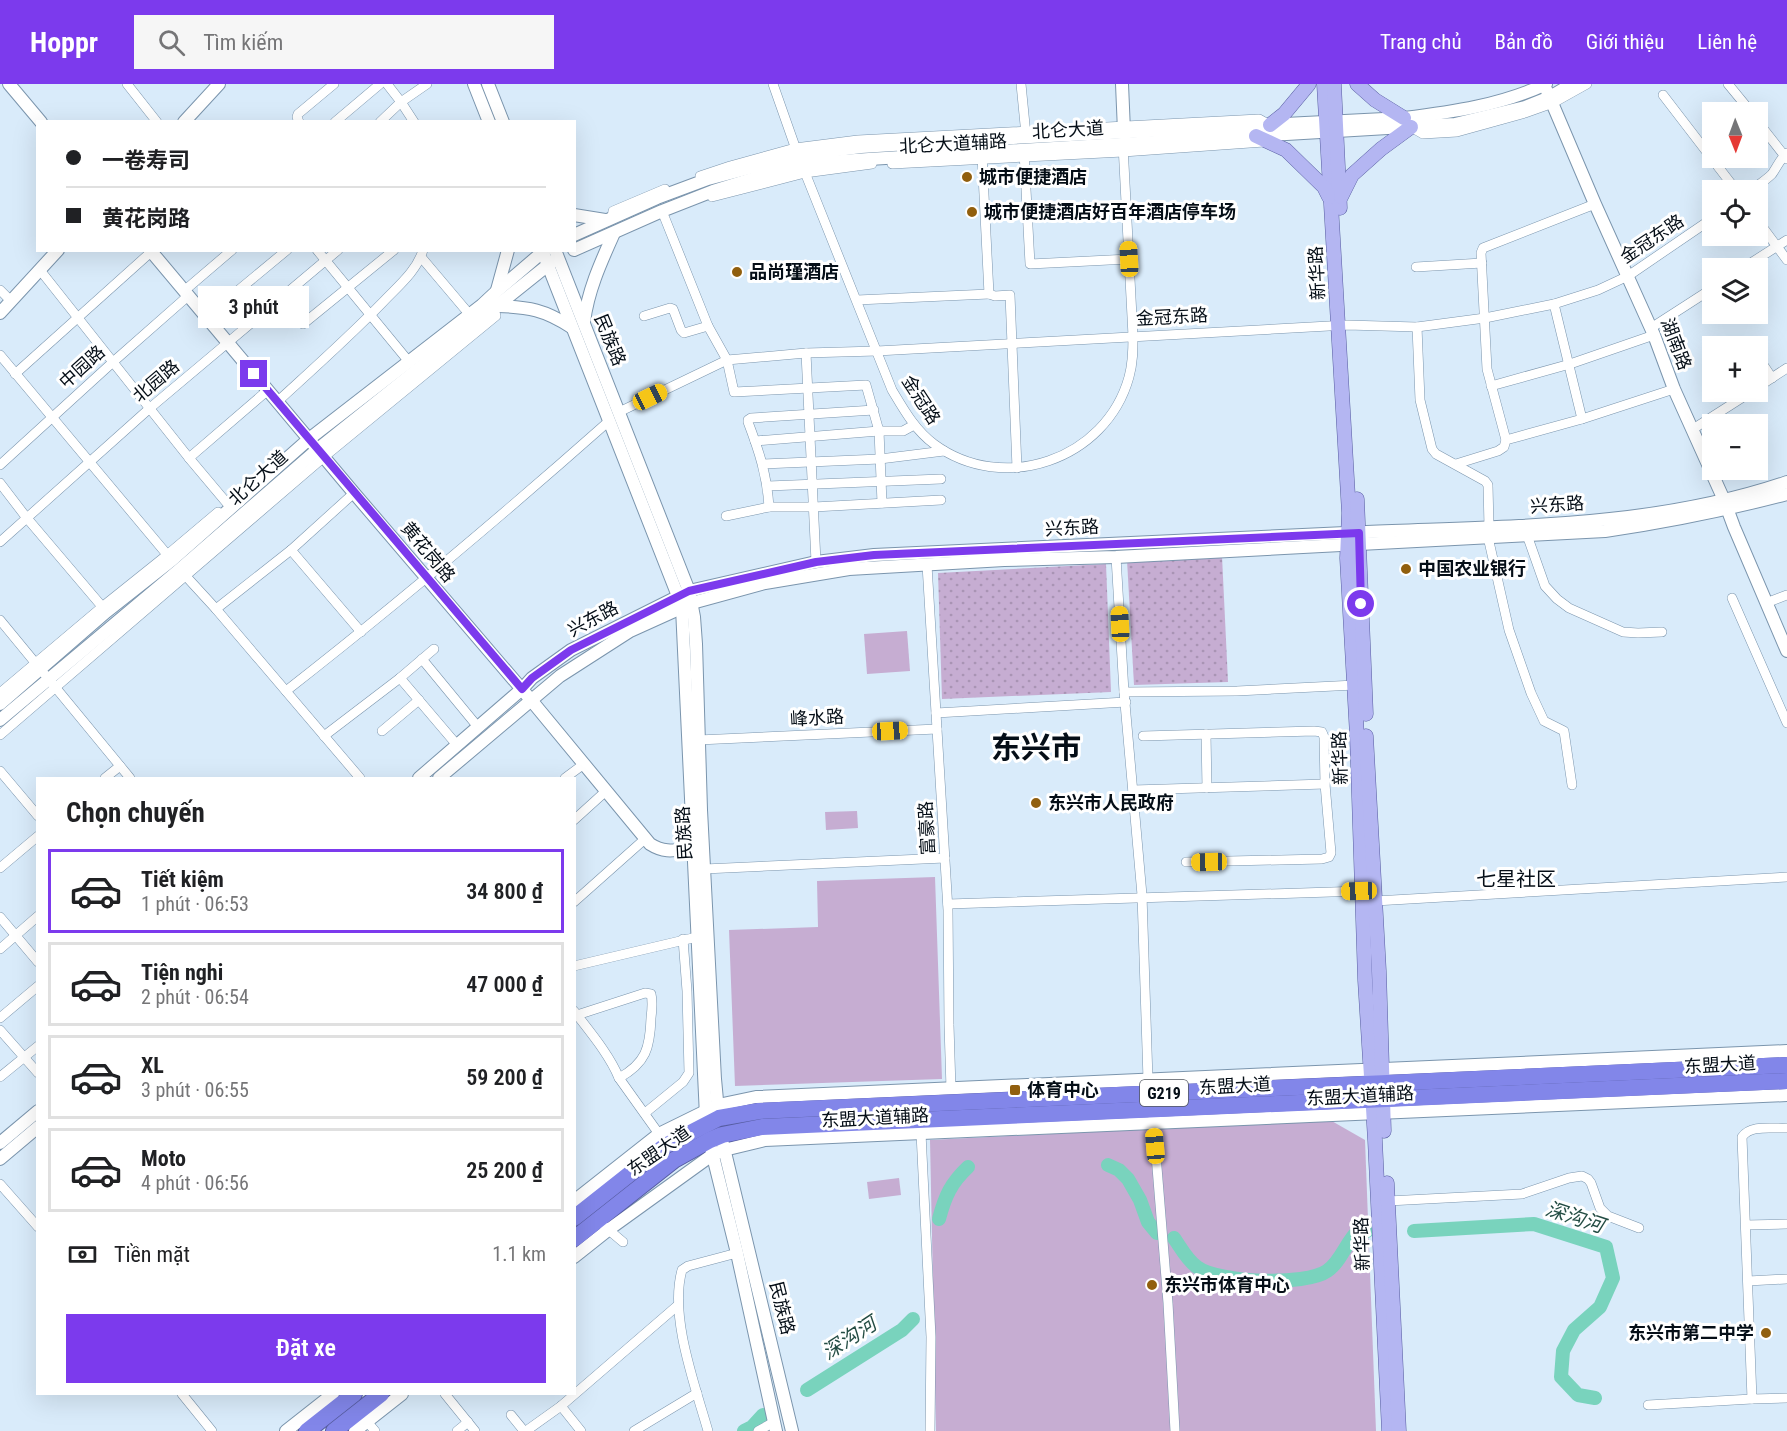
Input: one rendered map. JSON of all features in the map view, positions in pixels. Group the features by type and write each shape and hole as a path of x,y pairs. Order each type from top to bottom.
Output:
{"highway":[{"name":"东盟大道","path":"576,1238 603,1225 674,1160 715,1130 762,1127 830,1131 1153,1116 1378,1091 1787,1065"},
{"name":"东盟大道","path":"576,1216 665,1146 715,1130 759,1111 1378,1091 1787,1081"},
{"path":"307,1431 353,1395"},
{"path":"333,1431 366,1421 380,1395"}],"main road":[{"path":"9,84 39,120"},
{"path":"186,120 219,84"},
{"path":"474,84 488,120"},
{"path":"488,84 502,120"},
{"path":"1122,84 1124,128"},
{"path":"1270,125 1284,114 1309,84"},
{"name":"新华路","path":"1324,84 1331,127 1343,325 1349,513 1353,539 1375,901 1378,1091 1389,1431"},
{"name":"新华路","path":"1331,127 1334,84"},
{"path":"1263,139 1286,150 1335,200 1352,175 1381,148 1404,119 1375,100 1357,84"},
{"name":"北仑大道","path":"576,234 657,198 708,179 861,147 1124,128 1270,125 1331,127 1456,112 1572,84"},
{"name":"湖南路","path":"1547,90 1595,204 1653,331 1674,389 1726,505 1787,651"},
{"name":"北仑大道","path":"576,249 713,191 800,160 982,156 1263,139 1300,134 1363,120 1404,119"},
{"path":"576,215 609,219"},
{"path":"507,252 494,301 536,309 578,325 597,271 616,232"},
{"path":"0,313 56,252"},
{"name":"黄花岗路","path":"151,252 531,699 650,844 660,850 669,851 693,848"},
{"name":"北仑大道","path":"0,720 53,684 106,630 176,565 408,360 468,313 494,301 546,265 548,252"},
{"name":"北仑大道","path":"0,704 38,666 104,609 176,565 229,506 314,445 494,301 548,252"},
{"name":"民族路","path":"548,252 578,325 609,421 685,599 697,937 715,1130 737,1253 775,1427"},
{"name":"民族路","path":"546,265 620,412 685,599 696,644 698,740 715,1079 715,1130 792,1431"},
{"name":"兴东路","path":"1489,532 1527,535 1605,531 1664,522 1726,505 1787,482"},
{"name":"兴东路","path":"420,777 532,678 571,650 685,599 816,562 885,555 1353,539 1489,532 1656,514 1787,494"},
{"name":"新华路","path":"1353,539 1362,891 1388,1201 1399,1431"},
{"name":"兴东路","path":"440,777 560,676 685,599 849,569 1004,560 1116,557 1353,539"},
{"name":"东盟大道辅路","path":"1378,1091 1787,1052"},
{"name":"东盟大道辅路","path":"576,1199 659,1134 715,1130 756,1097 1148,1080 1378,1091 1787,1095"},
{"path":"0,1143 36,1113"},
{"name":"东盟大道辅路","path":"830,1131 921,1133 1153,1116"},
{"path":"0,1159 36,1129"},
{"path":"576,1255 603,1225"},
{"path":"286,1431 332,1395"},
{"path":"355,1431 401,1395"}],"street":[{"path":"127,84 154,120"},
{"path":"298,120 298,114 334,84"},
{"path":"337,120 380,84"},
{"path":"387,84 413,120"},
{"path":"382,120 401,102 427,84"},
{"name":"金冠路","path":"773,84 800,160 892,390 914,425 932,443 944,451 974,463 1000,468 1031,467 1044,463 1087,440 1108,418 1129,377 1133,336 1123,148"},
{"path":"1021,84 1026,134"},
{"path":"1404,119 1511,93 1530,84"},
{"path":"1404,119 1423,134 1457,132 1525,113 1547,90 1587,84"},
{"path":"1728,84 1743,102"},
{"path":"1663,95 1728,180"},
{"path":"1764,180 1774,172 1780,159 1786,156 1768,134"},
{"path":"1024,153 1030,264 1129,259"},
{"path":"982,156 989,294"},
{"path":"1456,464 1498,451 1504,447 1506,440 1487,369 1481,253 1483,248 1488,244 1595,204"},
{"path":"663,214 708,326 727,360 734,392 866,385 879,431 882,502"},
{"name":"金冠东路","path":"620,412 727,360 806,353 1343,325 1417,327 1485,318 1554,304 1598,290 1628,276 1702,226"},
{"path":"1768,234 1787,260"},
{"path":"1758,258 1787,240"},
{"path":"15,374 149,252"},
{"name":"中园路","path":"0,465 230,252"},
{"path":"206,317 285,252"},
{"path":"318,252 408,360"},
{"name":"北园路","path":"0,542 89,460 336,252"},
{"path":"303,324 392,252"},
{"path":"278,402 370,315 399,285 422,254 468,313"},
{"path":"1416,267 1482,263"},
{"path":"40,270 229,506"},
{"path":"0,290 11,301"},
{"path":"857,300 1010,295 1017,468"},
{"path":"1491,386 1570,364 1653,331 1702,296"},
{"path":"1554,304 1582,419"},
{"path":"644,316 670,308 673,309 684,333 708,326"},
{"path":"1417,327 1420,400 1432,449 1436,454 1480,477 1488,485 1489,532 1509,630 1531,693 1544,722 1564,732 1572,785"},
{"path":"806,353 816,562"},
{"path":"0,355 176,565 359,777"},
{"path":"1768,381 1787,368"},
{"path":"1768,372 1772,378"},
{"path":"1506,440 1582,419 1674,389"},
{"path":"189,458 267,390"},
{"path":"1693,429 1736,402"},
{"path":"769,507 768,486 763,464 748,422 751,418 874,410"},
{"path":"286,691 426,578 609,421"},
{"path":"755,441 903,431 914,425"},
{"path":"763,464 880,459 944,451"},
{"path":"768,486 941,479"},
{"path":"0,483 26,518 104,609"},
{"path":"216,609 291,550 354,493"},
{"path":"726,516 769,507 940,500"},
{"path":"1527,535 1545,586 1569,608 1623,632 1662,632"},
{"path":"291,550 361,632"},
{"path":"1116,557 1142,898 1148,1080"},
{"name":"富豪路","path":"927,565 948,904 951,1089"},
{"path":"1766,603 1787,595"},
{"path":"1732,598 1787,723"},
{"path":"0,620 129,777"},
{"path":"324,736 434,649"},
{"path":"422,659 478,727"},
{"path":"0,693 38,666"},
{"path":"400,678 457,745"},
{"path":"0,735 53,684"},
{"path":"936,712 1125,697 1355,685"},
{"path":"382,730 419,700"},
{"name":"峰水路","path":"698,740 937,729"},
{"path":"1143,736 1322,732 1324,737 1331,853 1329,857 1186,862"},
{"path":"1206,734 1207,789"},
{"path":"566,777 584,764"},
{"path":"106,777 120,766"},
{"path":"0,771 36,814"},
{"path":"1133,790 1326,784"},
{"path":"576,818 606,791"},
{"path":"0,868 36,838"},
{"path":"576,900 646,838"},
{"path":"704,869 945,858"},
{"path":"1375,901 1787,877"},
{"path":"948,904 1362,891"},
{"path":"0,917 36,960"},
{"path":"0,949 36,918"},
{"path":"576,966 697,937"},
{"path":"645,1113 684,1082 689,1073 683,939"},
{"path":"0,1018 36,988"},
{"path":"619,1078 626,1074 648,1049 651,1033 651,994 645,993 576,1013 615,1067 619,1078 659,1134"},
{"path":"0,1030 36,1071"},
{"path":"0,1077 36,1048"},
{"path":"1153,1116 1168,1303 1175,1431"},
{"path":"1752,1399 1742,1137 1746,1131 1753,1129 1787,1128"},
{"path":"921,1133 930,1337 930,1431"},
{"path":"1388,1201 1522,1194 1569,1178 1582,1176 1591,1183 1600,1208 1608,1216 1639,1228"},
{"path":"0,1184 36,1225"},
{"path":"1746,1225 1787,1224"},
{"path":"603,1225 623,1242"},
{"path":"708,1431 677,1306 682,1270 688,1266 737,1253"},
{"path":"1748,1281 1787,1279"},
{"path":"576,1393 677,1306"},
{"path":"1661,1336 1750,1334"},
{"path":"634,1431 697,1393"},
{"path":"183,1395 213,1431"},
{"path":"446,1395 476,1431"},
{"path":"511,1415 525,1431 574,1395"},
{"path":"1648,1405 1787,1398"},
{"path":"561,1406 581,1431"},
{"path":"457,1431 468,1422"},
{"path":"759,1431 775,1427"}],"shaded area":[{"path":"1222,556 1228,682 1134,685 1127,560"},
{"path":"1106,564 1111,692 942,699 938,573"},
{"path":"907,631 910,671 867,674 864,634"},
{"path":"857,811 858,828 826,830 825,812"},
{"path":"935,877 942,1079 735,1086 729,930 818,927 817,881"},
{"name":"东兴市体育中心","path":"1330,1120 1365,1140 1376,1431 936,1431 930,1140"},
{"path":"899,1178 901,1195 869,1199 867,1182"}],"waterway":[{"name":"深沟河","path":"1108,1165 1119,1170 1128,1179 1140,1200 1148,1222 1157,1233"},
{"name":"深沟河","path":"939,1219 949,1190 968,1167"},
{"name":"深沟河","path":"1414,1231 1534,1224 1606,1247 1613,1278 1600,1307 1574,1330 1563,1351 1561,1377 1578,1395 1595,1398"},
{"name":"深沟河","path":"1174,1238 1190,1261 1207,1272 1241,1279 1282,1281 1316,1276 1327,1271 1358,1231 1367,1231"},
{"name":"深沟河","path":"807,1390 902,1330 913,1319"},
{"name":"深沟河","path":"744,1431 752,1427 763,1415"}],"place":[{"name":"城市便捷酒店","path":"967,177"},
{"name":"城市便捷酒店好百年酒店停车场","path":"972,212"},
{"name":"品尚瑾酒店","path":"737,272"},
{"name":"中国农业银行","path":"1406,569"},
{"name":"东兴市人民政府","path":"1036,803"},
{"name":"体育中心","path":"1015,1090"},
{"name":"东兴市体育中心","path":"1152,1285"},
{"name":"东兴市第二中学","path":"1766,1333"}],"district":[{"name":"东兴市","path":"1036,748"},
{"name":"七星社区","path":"1516,879"}],"route":[{"path":"254,374 522,689 532,678 571,650 689,591 816,562 874,555 1359,533 1361,604"}]}
